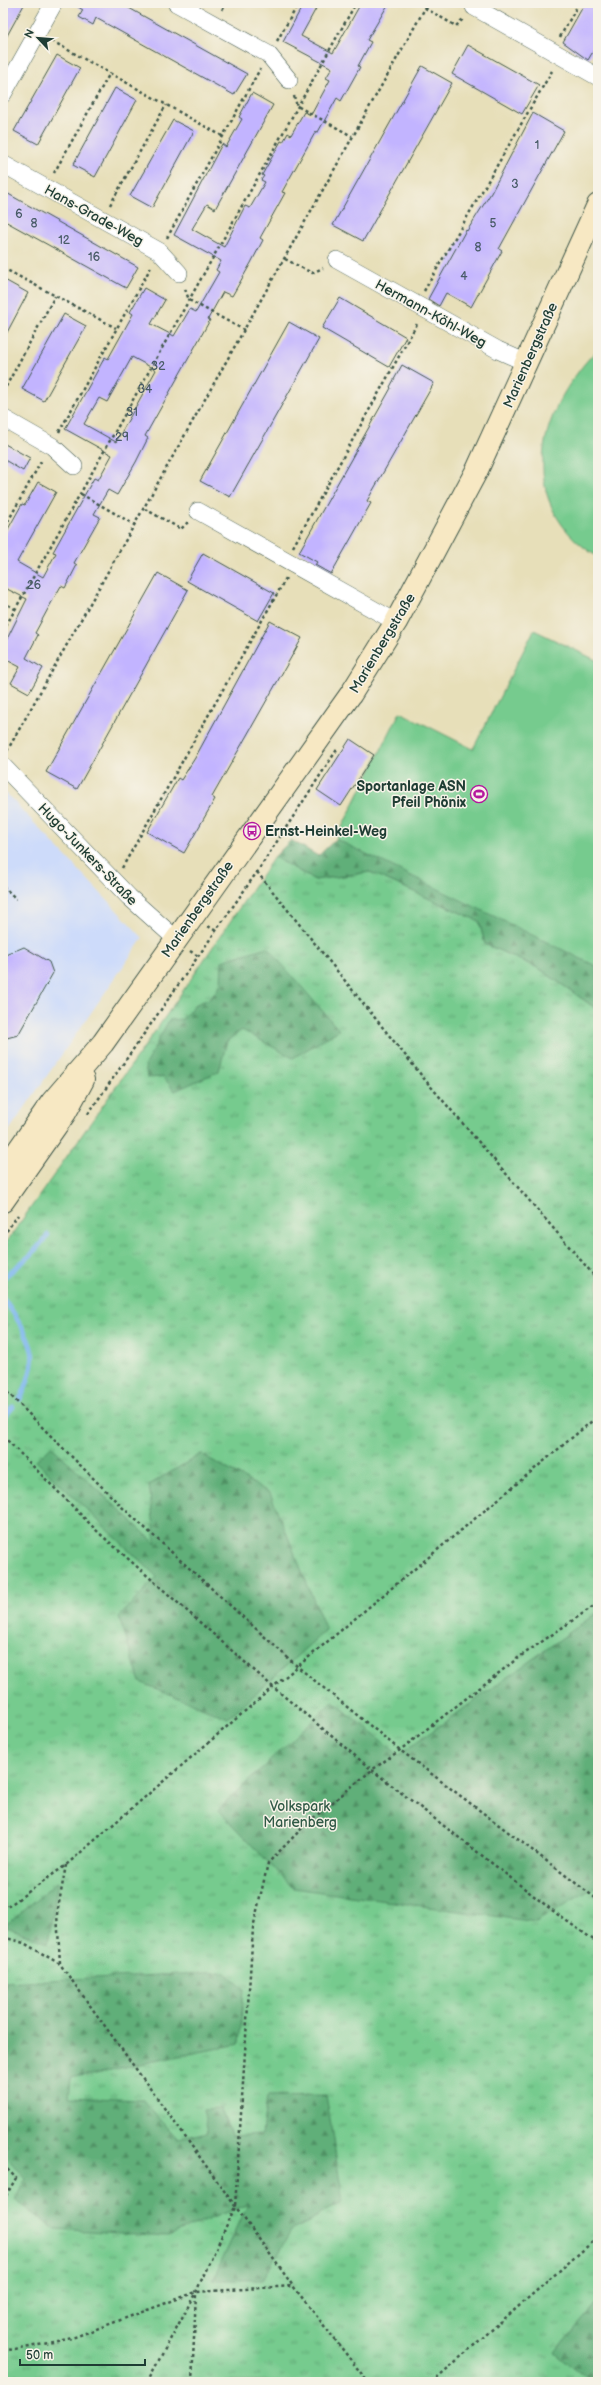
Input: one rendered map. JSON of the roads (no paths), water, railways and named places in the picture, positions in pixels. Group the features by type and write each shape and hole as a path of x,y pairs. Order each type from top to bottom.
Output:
{"main road":[{"name":"Marienbergstraße","path":"12,1206 103,1044 351,694 396,622 474,477 598,205"},
{"name":"Marienbergstraße","path":"3,1172 52,1102 103,1044"}],"street":[{"path":"3,94 54,3"},
{"path":"176,3 268,54 289,80"},
{"path":"474,7 598,77"},
{"name":"Hans-Grade-Weg","path":"3,164 159,251 179,273"},
{"name":"Hermann-Köhl-Weg","path":"337,260 498,350 527,363"},
{"path":"3,418 52,446 74,466"},
{"path":"198,511 396,622"},
{"name":"Hugo-Junkers-Straße","path":"3,766 114,882 176,939"}],"waterway":[{"path":"3,1278 31,1255 48,1235"},
{"path":"3,1298 24,1330 33,1356 25,1389 20,1399"},
{"path":"3,1418 13,1407"}],"place":[{"name":"Sportanlage ASN Pfeil Phönix","path":"479,794"},
{"name":"Ernst-Heinkel-Weg","path":"252,831"}],"park label":[{"name":"Volkspark Marienberg","path":"300,1814"}]}
